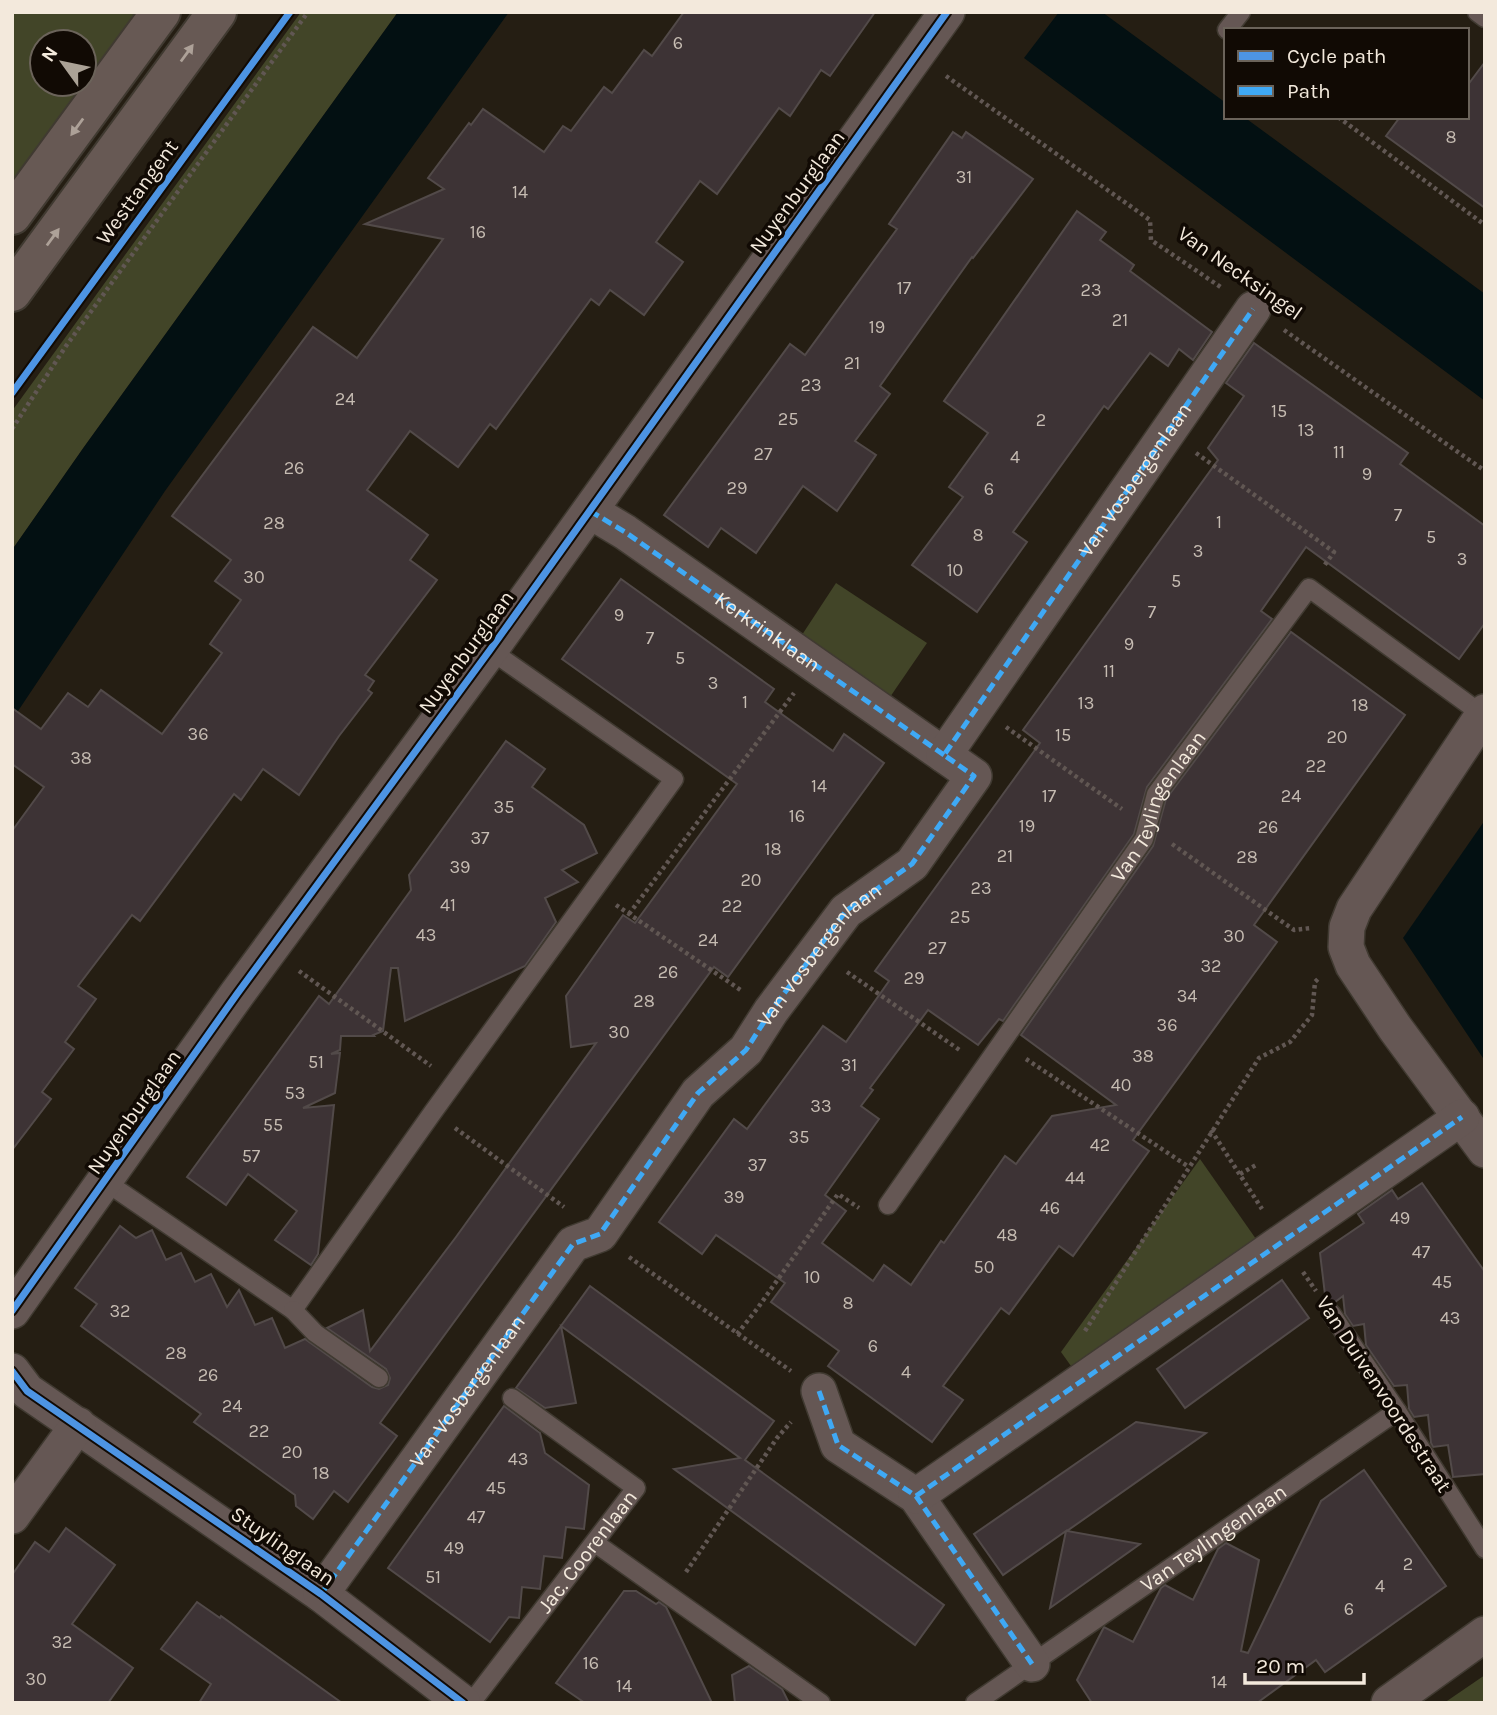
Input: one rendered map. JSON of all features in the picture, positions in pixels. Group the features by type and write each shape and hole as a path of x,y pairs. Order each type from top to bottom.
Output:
{"main road":[{"path":"12,215 161,12"},
{"name":"Westtangent","path":"12,292 217,12"}],"street":[{"name":"Nuyenburglaan","path":"12,1311 947,12"},
{"name":"Van Vosbergenlaan","path":"321,1594 573,1244 600,1234 698,1093 746,1050 771,1011 846,911 912,864 974,776 944,755 1253,309"},
{"name":"Kerkrinklaan","path":"590,511 625,532 944,755"},
{"path":"1484,714 1354,909 1347,927 1348,951 1353,965 1395,1028 1485,1150"},
{"path":"916,1496 1462,1117"},
{"path":"12,1371 27,1391 78,1425 12,1516"},
{"path":"819,1391 838,1445 916,1496 1032,1664"},
{"name":"Stuylinglaan","path":"78,1425 321,1594 463,1703"},
{"path":"1389,1703 1485,1634"}],"lane":[{"path":"1229,28 1241,12"},
{"path":"1477,12 1485,18"},
{"path":"1309,588 1484,714"},
{"name":"Van Teylingenlaan","path":"888,1205 1144,839 1156,794 1309,588"},
{"path":"293,1310 674,779 490,650"},
{"path":"106,1182 293,1310 315,1333 379,1378"},
{"name":"Van Duivenvoordestraat","path":"1331,1314 1485,1549"},
{"name":"Jac. Coorenlaan","path":"471,1703 636,1488 512,1398"},
{"name":"Van Teylingenlaan","path":"975,1703 1397,1411"},
{"path":"595,1543 821,1703"}],"path":[{"path":"12,429 66,346 308,12"},
{"path":"1341,119 1485,225"},
{"path":"1167,433 1334,552 1309,588"},
{"path":"629,915 740,769 815,664"},
{"path":"595,890 771,1011"},
{"path":"815,951 985,1067"},
{"path":"1078,1342 1259,1058 1290,1042 1312,1015 1315,982 1348,951"},
{"path":"268,952 323,987 456,1084"},
{"path":"1002,1043 1189,1167"},
{"path":"433,1112 642,1267 819,1391 777,1438 669,1595"},
{"path":"1240,1174 1256,1165"},
{"path":"737,1334 838,1194 873,1216 888,1205"}],"green space":[{"path":"12,12 141,12 98,71 98,28 28,28 28,98 79,98 12,190"},
{"path":"301,12 398,12 12,550 12,411"},
{"path":"836,583 927,643 888,700 798,641"},
{"path":"1200,1159 1256,1239 1071,1366 1061,1352"},
{"path":"1485,1675 1485,1703 1444,1703"}],"shaded area":[{"path":"398,12 509,12 165,491 12,720 12,550"},
{"path":"1059,12 1102,12 1224,102 1224,119 1247,119 1485,294 1485,401 1024,58"},
{"path":"1485,820 1485,1061 1403,938"}],"building":[{"path":"684,12 875,12 830,76 821,70 790,116 779,108 717,194 700,181 656,242 683,262 644,315 610,290 599,305 591,299 496,429 490,424 458,467 410,431 367,490 428,535 410,560 437,580 365,675 374,681 368,690 372,693 299,795 263,769 241,800 234,794 140,921 132,915 78,986 96,999 65,1042 74,1049 42,1092 51,1099 12,1150 12,831 44,787 12,764 12,708 41,729 68,693 88,707 101,690 162,734 222,653 210,644 241,600 215,581 231,560 172,516 313,327 357,358 443,239 365,224 444,189 428,178 469,123 471,125 483,109 544,152 563,126 571,131 604,87 612,93 644,50 652,56"},
{"path":"1485,62 1485,208 1386,136 1399,119 1469,119 1469,83"},
{"path":"953,132 962,138 966,132 1033,179 972,257 880,386 890,394 855,441 876,455 837,511 803,486 756,553 721,528 708,547 664,515 790,344 805,355 897,229 889,224"},
{"path":"1077,211 1106,232 1100,240 1134,265 1130,271 1212,332 1193,360 1179,349 1168,366 1150,353 1108,409 1104,406 1013,532 1027,542 977,612 912,565 963,497 949,487 988,433 944,401"},
{"path":"1254,343 1408,453 1400,464 1485,526 1485,623 1459,659 1306,547 1261,611 1272,619 1147,787 1134,834 1003,1021 999,1019 978,1045 928,1010 870,1088 873,1090 861,1106 879,1119 825,1195 846,1211 822,1243 873,1281 884,1265 911,1285 1005,1156 1016,1164 1052,1116 1116,1105 1021,1035 1153,846 1166,799 1291,632 1405,715 1254,925 1277,942 1133,1140 1149,1151 1073,1256 1059,1246 1009,1314 1001,1308 943,1386 963,1400 932,1442 828,1366 839,1351 771,1302 785,1283 716,1235 702,1254 659,1222 734,1119 747,1129 823,1026 846,1042 889,981 875,971 1040,743 1023,730 1218,460 1208,448 1244,396 1226,383"},
{"path":"621,579 774,689 765,702 833,751 844,734 884,763 728,977 714,967 380,1423 397,1436 348,1502 334,1491 313,1519 296,1506 295,1495 194,1422 201,1414 81,1326 97,1304 75,1288 120,1226 136,1238 152,1230 166,1260 181,1253 195,1282 211,1274 227,1307 239,1290 255,1325 272,1318 285,1348 305,1339 372,1387 379,1389 388,1385 390,1378 386,1369 327,1328 363,1310 370,1351 456,1237 596,1043 571,1047 566,996 623,915 635,923 737,784 562,659"},
{"path":"506,741 545,769 532,787 584,825 597,853 562,870 578,882 545,898 556,922 525,966 405,1021 398,968 391,968 383,1031 374,1036 341,1036 340,1050 331,1054 340,1053 335,1093 303,1108 334,1105 318,1254 311,1265 275,1240 297,1211 248,1174 226,1205 187,1177 319,996 329,1004 411,890 409,875"},
{"path":"1422,1183 1485,1272 1485,1474 1453,1477 1448,1445 1433,1447 1428,1415 1414,1417 1409,1409 1407,1385 1394,1386 1366,1345 1364,1324 1353,1326 1345,1314 1343,1296 1335,1302 1326,1303 1320,1253 1364,1223 1358,1214 1392,1190 1398,1199"},
{"path":"1282,1280 1309,1318 1185,1408 1157,1369"},
{"path":"590,1286 774,1421 745,1460 944,1605 915,1645 674,1469 740,1458 561,1326 576,1403 545,1408 516,1388"},
{"path":"504,1406 540,1433 545,1453 589,1485 584,1529 566,1527 562,1558 544,1556 540,1589 522,1587 519,1618 509,1617 490,1642 388,1568"},
{"path":"1136,1422 1206,1433 1067,1531 1140,1544 1050,1608 1066,1531 1003,1575 974,1534"},
{"path":"1364,1470 1446,1586 1325,1672 1316,1660 1257,1703 1092,1703 1077,1680 1104,1627 1133,1642 1161,1588 1165,1585 1193,1600 1218,1549 1226,1543 1259,1560 1241,1651 1248,1653 1321,1501"},
{"path":"66,1528 115,1565 72,1624 133,1668 108,1703 12,1703 12,1575 35,1542 49,1552"},
{"path":"624,1591 636,1591 666,1607 712,1703 585,1703 556,1683"},
{"path":"197,1602 220,1618 221,1616 342,1703 199,1703 211,1684 161,1649"},
{"path":"749,1666 782,1689 789,1703 735,1703 732,1675"}],"marked path":[{"path":"321,1594 573,1244 600,1234 698,1093 746,1050 771,1011 846,911 912,864 974,776 944,755 1253,309"},
{"path":"590,511 625,532 944,755"},
{"path":"916,1496 1462,1117"},
{"path":"819,1391 838,1445 916,1496 1032,1664"}],"cycle path":[{"path":"12,393 290,12"},
{"path":"12,1311 237,994 490,650 947,12"},
{"path":"12,1371 27,1391 321,1594 463,1703"}]}
